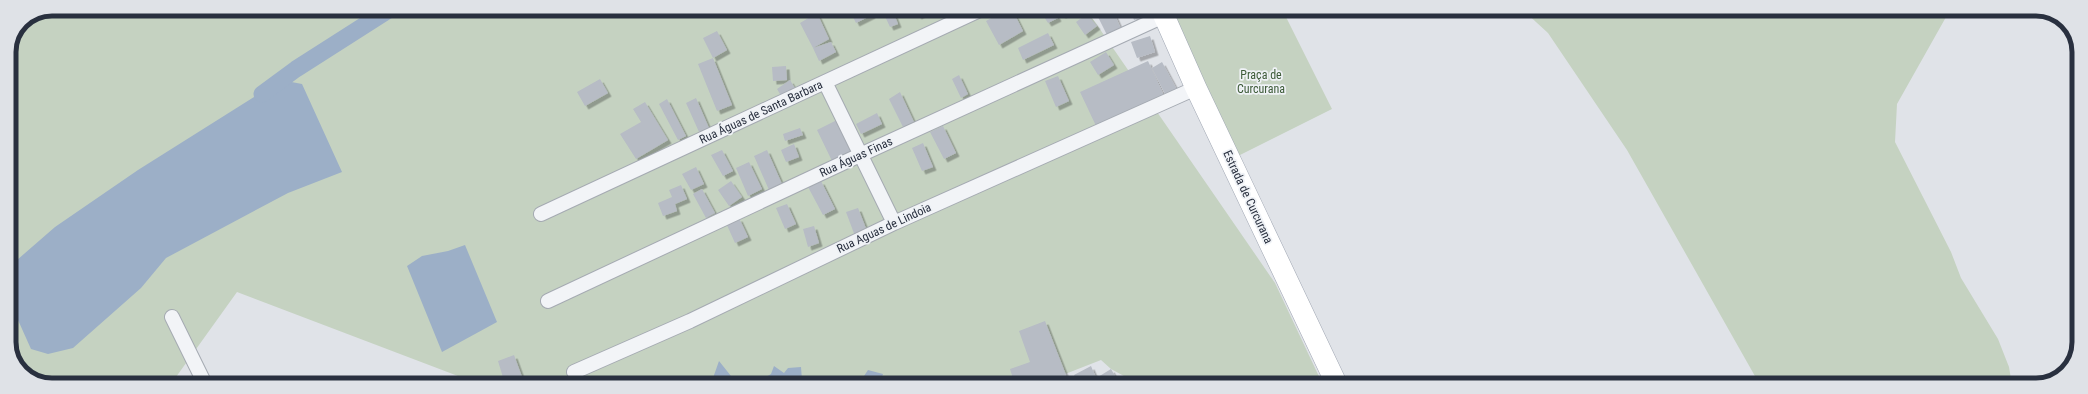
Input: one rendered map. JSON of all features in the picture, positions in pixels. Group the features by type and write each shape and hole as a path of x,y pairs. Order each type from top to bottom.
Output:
{"main road":[{"name":"Estrada de Curcurana","path":"1164,16 1196,88 1334,378"}],"street":[{"name":"Rua Águas de Santa Barbara","path":"541,214 967,16"},
{"name":"Rua Águas Finas","path":"548,301 1157,16"},
{"path":"825,82 894,223"},
{"name":"Rua Aguas de Lindoia","path":"574,372 690,321 894,223 1196,88"},
{"path":"172,317 202,378"}],"green space":[{"path":"52,16 1091,16 1275,283 1320,378 1128,378 1111,369 1101,360 1055,378 463,378 237,292 175,378 47,378 30,371 23,364 17,351 16,344 16,52 22,32 32,22"},
{"name":"Praça de Curcurana","path":"1175,16 1286,16 1332,109 1238,156"},
{"path":"1530,16 1947,16 1897,104 1895,142 1951,252 1961,278 1998,339 2009,367 2011,378 1756,378 1627,150 1548,33"}],"water":[{"path":"281,80 302,84 342,172 288,193 166,258 141,288 73,348 48,354 31,349 16,316 16,261 55,227 138,170"},
{"path":"465,245 497,322 442,352 407,266 422,256 448,251"},
{"path":"719,361 733,378 713,378"},
{"path":"774,366 784,373 788,368 801,367 802,378 761,378 771,374"},
{"path":"868,370 883,374 882,378 864,378"}],"building":[{"path":"812,16 818,16 829,39 813,48 800,23"},
{"path":"852,16 870,16 856,23"},
{"path":"885,16 895,16 898,24 890,27"},
{"path":"995,16 1016,16 1023,31 999,45 986,21"},
{"path":"1044,16 1057,16 1058,18 1048,23"},
{"path":"1084,16 1089,16 1097,26 1085,35 1076,22"},
{"path":"1098,16 1115,16 1121,29 1107,35"},
{"path":"1133,16 1144,16 1134,20"},
{"path":"717,31 727,50 713,58 703,38"},
{"path":"1048,33 1054,45 1023,60 1018,48"},
{"path":"1150,36 1155,52 1137,58 1131,42"},
{"path":"831,42 836,52 819,61 813,48"},
{"path":"1106,52 1114,65 1098,75 1090,62"},
{"path":"713,58 732,105 717,111 698,64"},
{"path":"1148,61 1165,98 1097,128 1080,92"},
{"path":"1162,62 1177,90 1166,96 1152,68"},
{"path":"786,66 787,80 773,81 772,67"},
{"path":"959,75 968,94 961,98 952,79"},
{"path":"1058,76 1069,101 1056,107 1045,81"},
{"path":"600,79 608,93 585,106 577,92"},
{"path":"790,80 796,90 783,99 777,89"},
{"path":"900,92 914,122 903,127 889,99"},
{"path":"696,98 709,128 699,132 686,103"},
{"path":"667,99 686,136 678,140 659,104"},
{"path":"645,102 668,140 636,159 620,134 641,122 633,109"},
{"path":"877,113 882,124 861,134 856,124"},
{"path":"837,120 853,153 833,163 817,130"},
{"path":"943,126 956,153 944,159 930,132"},
{"path":"800,128 803,135 785,141 783,134"},
{"path":"923,143 933,167 922,171 912,148"},
{"path":"794,144 799,157 786,162 781,150"},
{"path":"722,150 733,171 723,176 711,155"},
{"path":"767,150 782,184 769,190 754,156"},
{"path":"749,162 762,189 748,196 736,168"},
{"path":"696,167 704,184 691,190 682,174"},
{"path":"731,181 742,197 729,206 718,190"},
{"path":"821,181 835,209 823,215 808,187"},
{"path":"681,185 687,199 675,204 677,211 663,216 658,203 672,197 669,190"},
{"path":"702,189 715,213 706,218 693,194"},
{"path":"787,204 796,224 785,229 776,208"},
{"path":"858,208 867,231 855,236 846,212"},
{"path":"739,218 748,237 735,243 726,223"},
{"path":"814,226 819,243 808,247 803,229"},
{"path":"1045,321 1066,375 1058,378 1013,378 1010,369 1030,362 1019,331"},
{"path":"514,355 522,377 503,378 498,361"},
{"path":"1091,366 1096,378 1076,378 1074,375"},
{"path":"1111,369 1116,378 1098,378"}],"waterway":[{"path":"262,94 296,69 379,16"}]}
